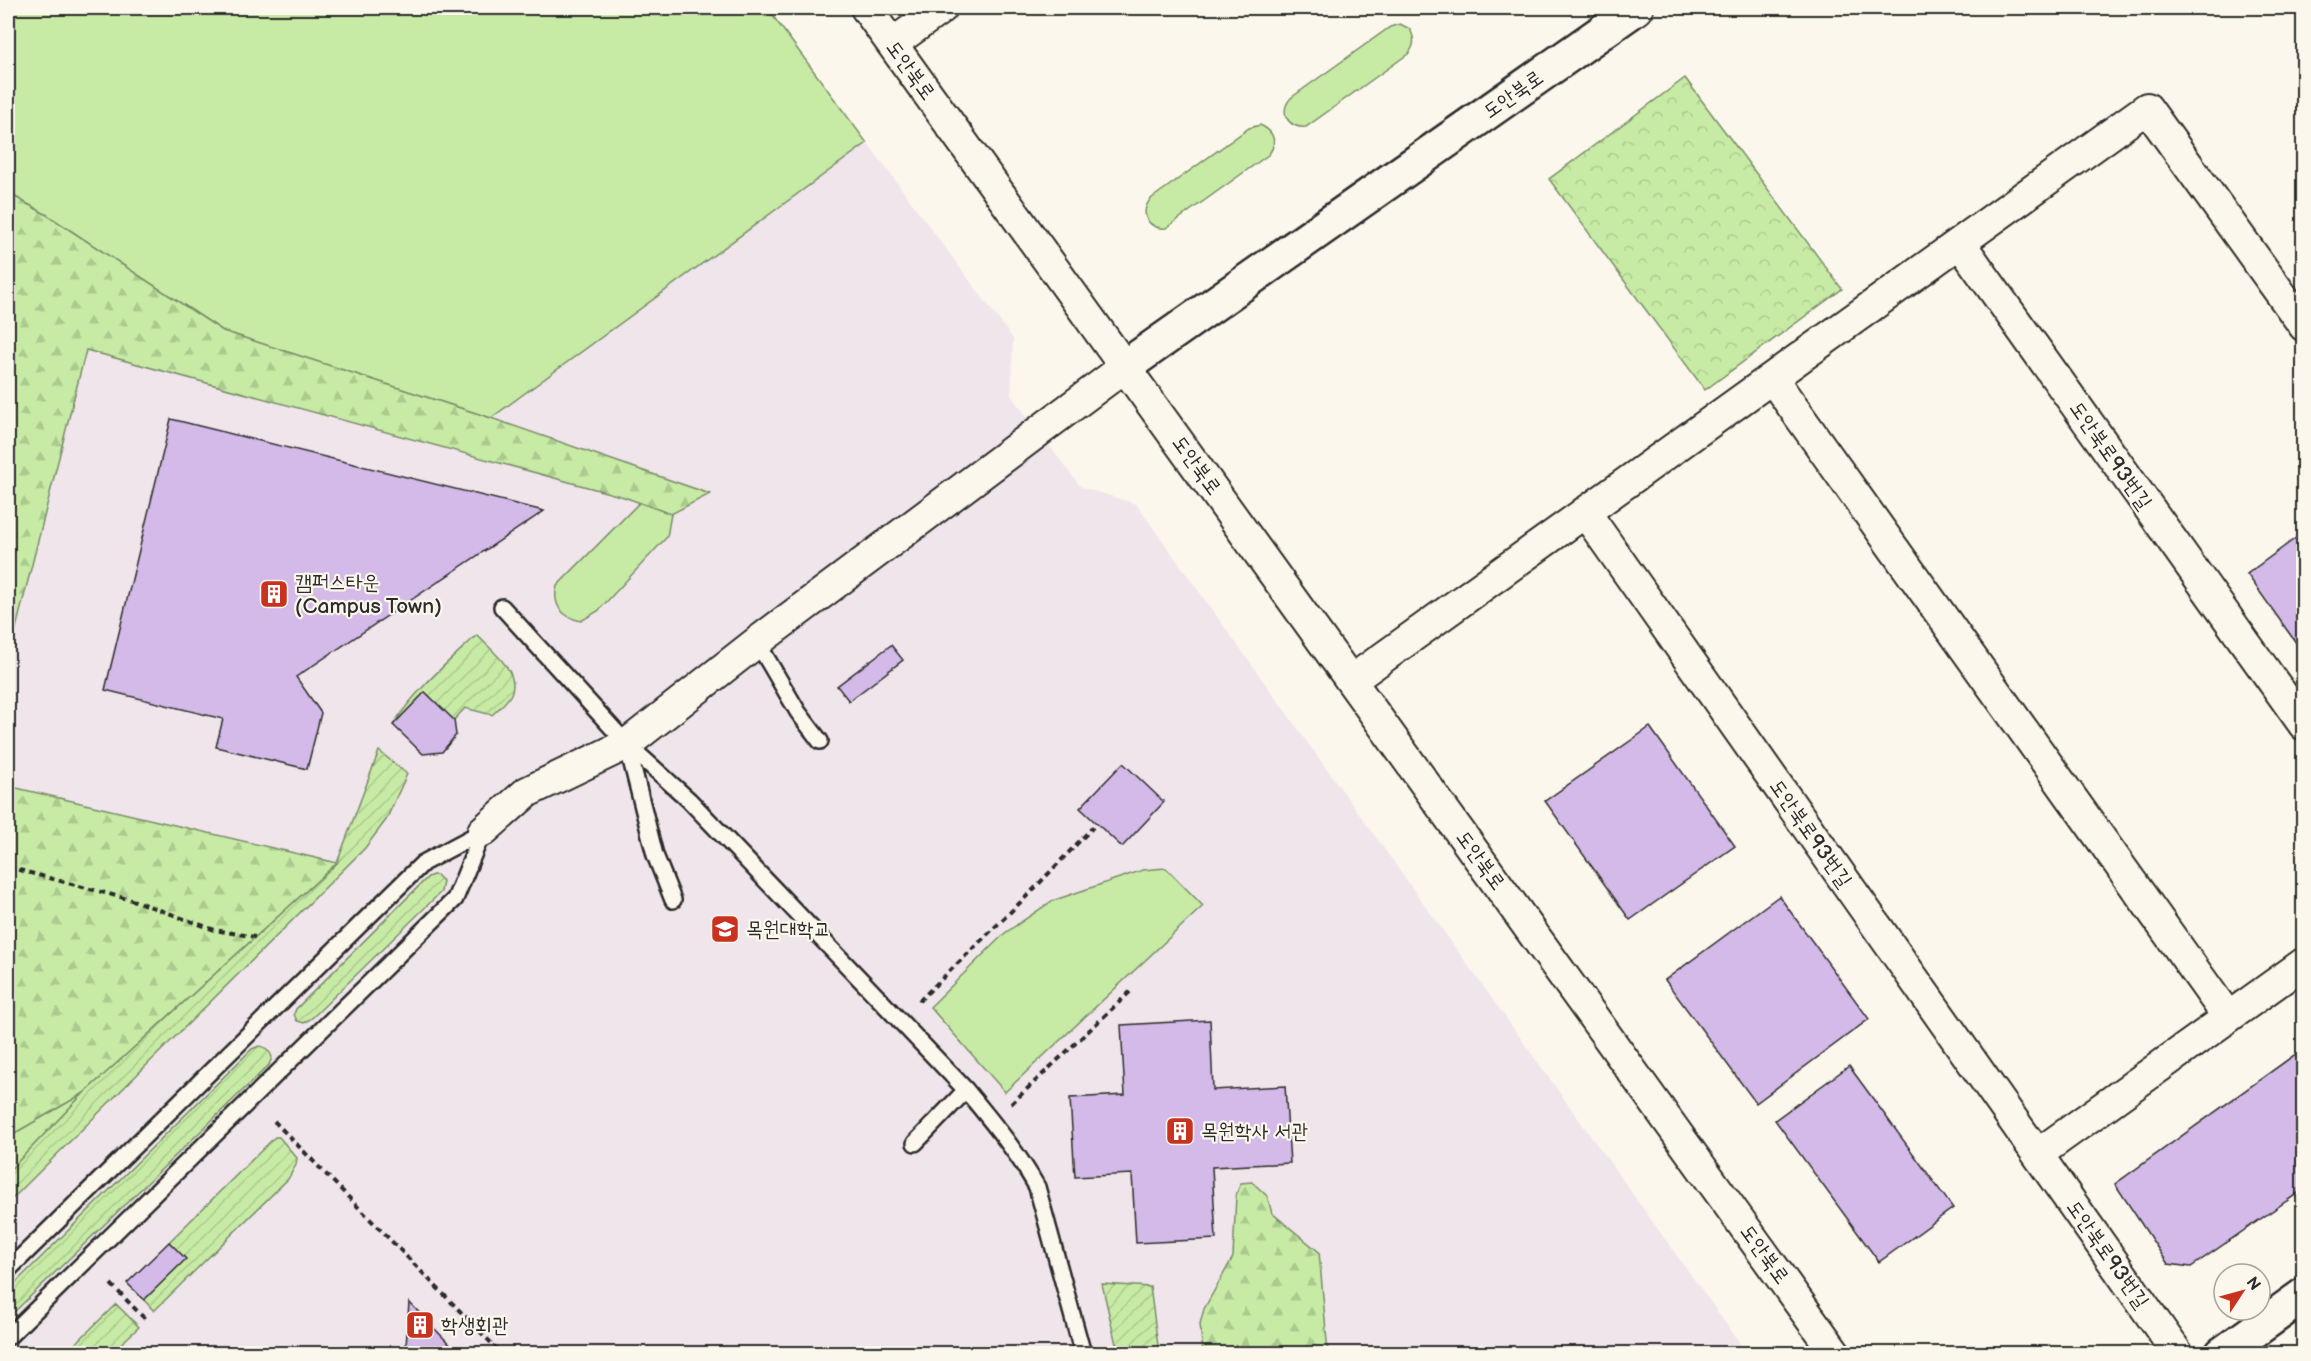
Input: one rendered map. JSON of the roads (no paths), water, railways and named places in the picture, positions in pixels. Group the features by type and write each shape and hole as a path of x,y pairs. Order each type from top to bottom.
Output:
{"street":[{"name":"도안북로","path":"866,8 1836,1353"},
{"path":"892,44 942,8"},
{"name":"도안북로","path":"1126,366 1636,8"},
{"path":"1352,680 2147,108 2304,326"},
{"name":"도안북로93번길","path":"1960,243 2304,725"},
{"path":"483,831 527,792 627,744 757,642 1126,366"},
{"path":"1772,378 2228,1017"},
{"name":"도안북로93번길","path":"1585,512 2178,1353"},
{"path":"2038,1154 2304,963"},
{"path":"2222,1353 2304,1295"}],"lane":[{"path":"502,607 627,744 689,800 966,1090 1023,1162 1036,1187 1083,1353"},
{"path":"757,642 798,712 820,741"},
{"path":"627,744 655,855 673,900"},
{"path":"8,1270 423,863 483,831"},
{"path":"8,1337 455,899 483,831"},
{"path":"915,1143 966,1090"}],"place":[{"name":"캠퍼스타운 (Campus Town)","path":"274,594"},
{"name":"목원대학교","path":"725,929"},
{"name":"목원학사 서관","path":"1180,1131"},
{"name":"학생회관","path":"420,1325"}]}
